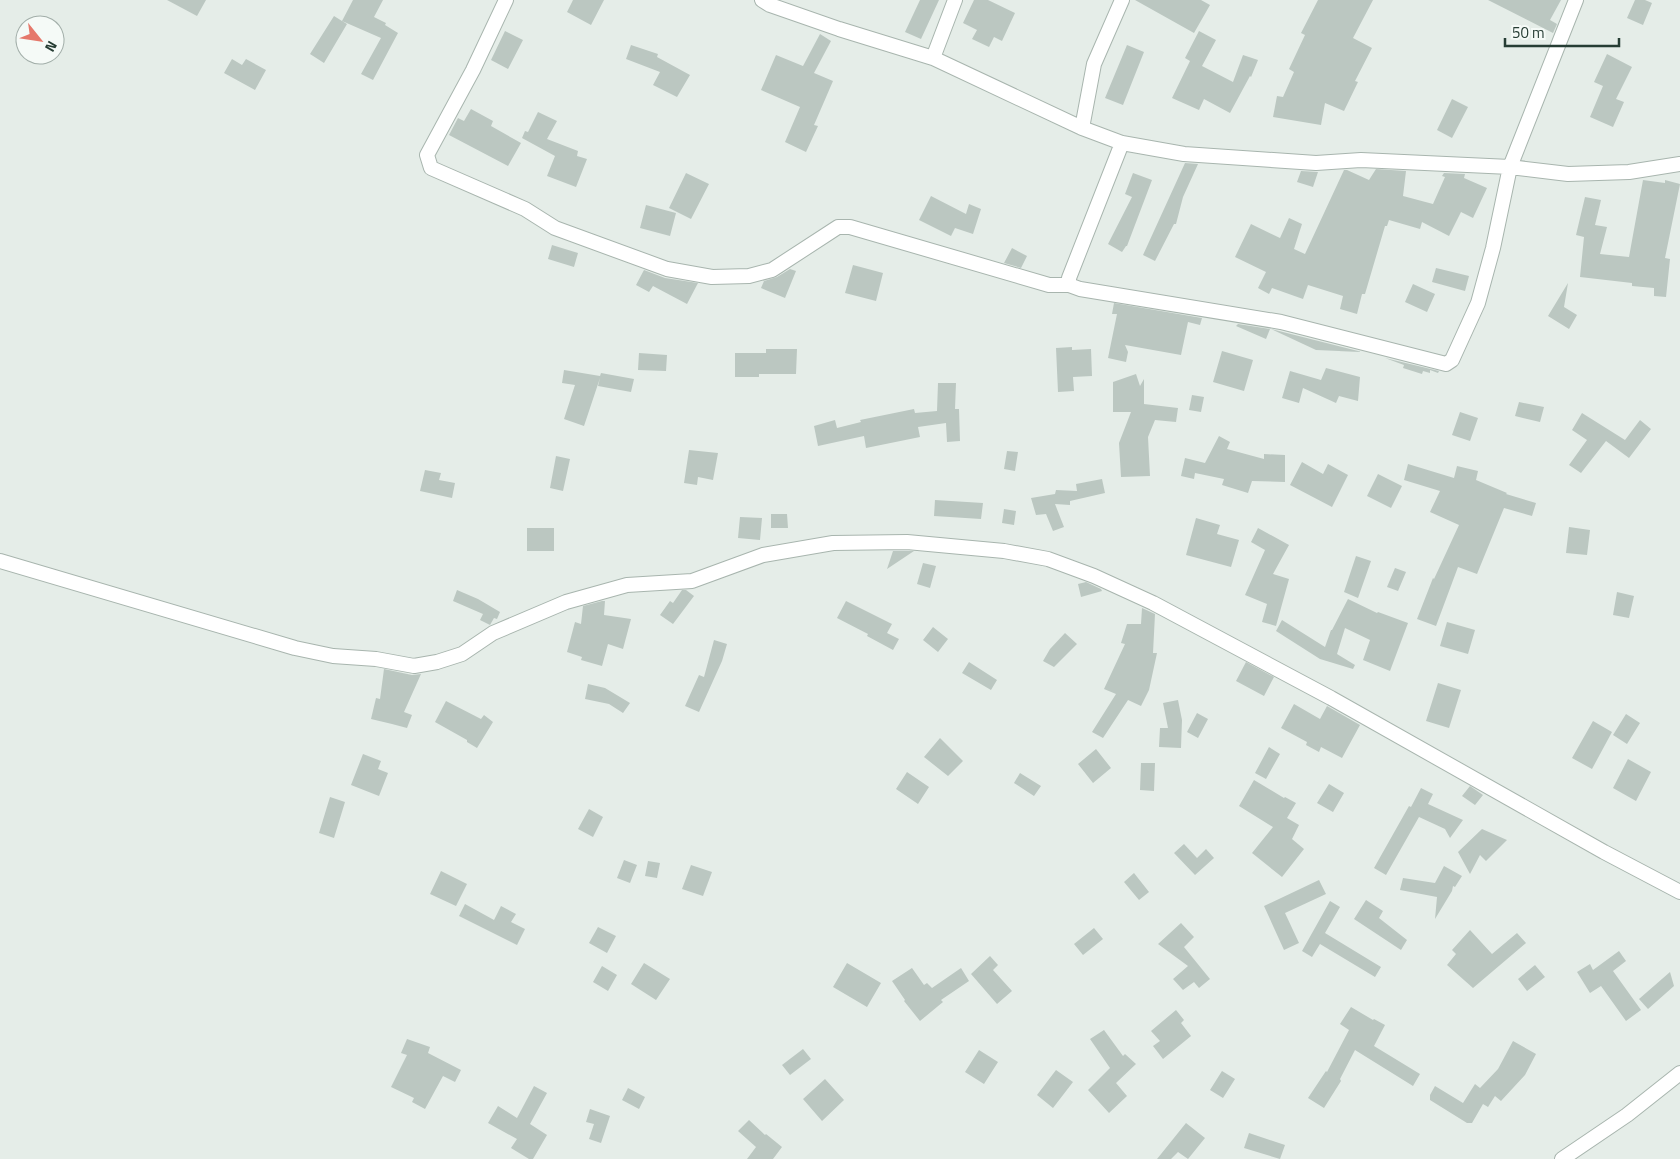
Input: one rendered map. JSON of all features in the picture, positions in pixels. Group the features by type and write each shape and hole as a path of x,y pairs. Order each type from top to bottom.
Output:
{"street":[{"path":"506,0 473,70 427,155 432,168 524,209 555,228 667,269 712,277 749,276 772,270 838,226 850,227 1049,285 1068,285 1080,289 1281,322 1446,364 1452,360 1478,303 1493,248 1510,167 1576,0"},
{"path":"762,0 770,5 839,29 933,58 1082,128 1122,143 1184,154 1307,163 1361,160 1510,167 1568,174 1629,172 1680,164"},
{"path":"933,58 955,0"},
{"path":"1082,128 1094,64 1122,0"},
{"path":"1068,285 1068,278 1122,143"},
{"path":"0,561 295,648 333,656 376,659 414,666 437,662 462,654 493,633 566,602 627,585 692,581 763,554 833,543 907,542 1004,551 1040,558 1094,576 1153,603 1331,698 1604,852 1680,892"},
{"path":"1562,1159 1627,1115 1680,1073"}],"building":[{"path":"167,0 206,0 197,16"},
{"path":"353,0 383,0 374,17 386,23 385,25 398,33 373,80 361,74 381,38 342,21"},
{"path":"573,0 604,0 591,25 567,12"},
{"path":"920,0 939,0 921,39 905,32"},
{"path":"974,0 988,0 1015,13 1002,41 994,37 989,47 972,39 977,30 963,23"},
{"path":"1135,0 1201,0 1210,5 1194,33"},
{"path":"1318,0 1373,0 1353,38 1372,48 1355,81 1358,82 1344,111 1325,103 1321,125 1273,117 1277,96 1283,97 1294,72 1289,69 1305,35 1301,33"},
{"path":"1488,0 1561,0 1550,20 1557,24 1553,33"},
{"path":"1635,0 1645,0 1652,3 1643,25 1627,18"},
{"path":"334,16 347,24 324,63 310,54"},
{"path":"505,31 523,40 508,69 491,60"},
{"path":"1199,31 1216,40 1202,66 1233,82 1243,55 1258,60 1251,77 1230,113 1204,99 1199,110 1172,98 1190,61 1185,58"},
{"path":"820,34 831,41 814,73 833,81 814,125 818,126 806,152 785,142 800,107 761,90 776,55 803,66"},
{"path":"631,45 658,54 657,57 690,75 677,97 653,85 660,72 626,59"},
{"path":"1127,45 1144,52 1123,105 1105,98"},
{"path":"1607,54 1632,67 1616,99 1624,102 1613,127 1590,117 1603,86 1594,82"},
{"path":"232,59 242,65 246,59 266,70 255,90 224,73"},
{"path":"1452,99 1468,107 1452,138 1437,130"},
{"path":"471,109 493,121 491,126 521,143 508,166 449,135 458,118 464,121"},
{"path":"538,112 557,121 547,139 578,151 577,156 587,159 576,187 547,176 555,156 522,138 525,131 528,132"},
{"path":"1185,163 1198,164 1183,197 1176,224 1174,224 1155,261 1143,255"},
{"path":"1376,169 1406,171 1403,196 1433,204 1445,177 1442,176 1444,173 1465,174 1464,178 1487,188 1473,218 1461,212 1449,236 1422,222 1420,229 1389,220 1387,226 1385,226 1365,294 1362,294 1357,314 1340,309 1343,296 1308,285 1303,299 1272,288 1269,294 1258,288 1266,272 1235,257 1251,224 1280,238 1289,218 1302,224 1294,249 1305,254 1344,170 1369,180"},
{"path":"1301,171 1318,172 1313,187 1297,182"},
{"path":"686,173 709,184 691,219 669,208"},
{"path":"1133,173 1152,180 1127,246 1122,252 1108,244 1132,197 1125,194"},
{"path":"1643,180 1665,183 1665,180 1680,184 1665,258 1670,259 1666,297 1654,296 1654,288 1632,286 1632,283 1580,277 1584,237 1576,235 1585,197 1601,200 1595,225 1607,227 1600,254 1629,257"},
{"path":"931,196 966,214 969,204 981,209 973,234 955,228 951,236 919,220"},
{"path":"646,205 676,213 670,236 640,228"},
{"path":"552,245 578,253 574,267 548,259"},
{"path":"1012,248 1027,256 1021,268 1004,263"},
{"path":"853,265 883,273 876,301 845,293"},
{"path":"1436,268 1469,276 1465,291 1432,282"},
{"path":"790,269 796,271 785,298 761,288 764,281 777,277"},
{"path":"644,270 665,278 698,283 687,304 653,286 649,292 636,285"},
{"path":"1568,283 1564,307 1577,315 1569,329 1548,316"},
{"path":"1413,284 1435,294 1427,312 1405,302"},
{"path":"1114,303 1202,318 1200,325 1188,322 1181,355 1125,345 1128,352 1126,362 1108,358 1117,314 1112,314"},
{"path":"1238,324 1270,329 1266,339 1236,326"},
{"path":"1271,329 1279,331 1362,352 1316,350"},
{"path":"1072,347 1072,350 1091,349 1092,376 1073,377 1074,391 1058,392 1056,348"},
{"path":"766,349 797,349 796,374 759,374 759,377 735,377 735,353 766,353"},
{"path":"1222,351 1253,360 1244,391 1213,382"},
{"path":"639,353 667,355 666,371 638,370"},
{"path":"1385,358 1439,371 1438,373 1430,370 1430,373 1423,371 1422,374 1403,368 1404,365"},
{"path":"1326,368 1360,377 1358,401 1339,396 1336,403 1303,388 1299,403 1282,398 1290,371 1321,380"},
{"path":"564,370 600,376 601,373 634,379 631,392 598,386 600,378 584,426 564,419 575,385 562,383"},
{"path":"1136,374 1140,386 1144,379 1144,404 1178,408 1176,422 1155,420 1148,437 1150,476 1121,477 1119,443 1131,412 1113,412 1113,382"},
{"path":"938,383 956,383 955,409 959,409 960,441 947,442 946,423 918,427 920,437 866,448 864,436 818,446 814,426 835,420 837,428 861,422 860,420 914,409 915,413 937,411"},
{"path":"1192,395 1204,397 1201,412 1189,410"},
{"path":"1519,402 1544,407 1540,422 1515,416"},
{"path":"1460,412 1478,418 1470,441 1452,435"},
{"path":"1582,413 1625,440 1640,420 1651,429 1629,458 1606,441 1581,473 1569,465 1587,440 1572,430"},
{"path":"1219,436 1230,442 1227,449 1264,459 1264,454 1285,455 1285,482 1252,481 1248,493 1222,485 1224,479 1195,473 1194,479 1181,476 1185,458 1205,463"},
{"path":"689,450 718,453 713,480 698,477 697,485 684,483"},
{"path":"1007,451 1018,452 1015,471 1004,469"},
{"path":"556,456 570,459 563,491 550,488"},
{"path":"1302,462 1323,474 1328,464 1348,475 1332,507 1290,485"},
{"path":"1408,464 1454,478 1457,466 1478,471 1476,480 1506,494 1536,503 1532,516 1504,508 1477,574 1458,567 1436,626 1417,619 1433,578 1459,525 1430,512 1440,491 1404,480"},
{"path":"425,470 441,473 439,480 455,483 452,498 420,491"},
{"path":"1378,474 1402,486 1391,508 1367,496"},
{"path":"1102,479 1105,493 1070,501 1070,505 1055,504 1064,527 1053,531 1046,514 1036,515 1031,498 1055,494 1056,490 1077,491 1076,484"},
{"path":"935,500 983,503 981,519 934,516"},
{"path":"1004,509 1016,511 1014,525 1002,523"},
{"path":"771,514 787,514 788,528 771,528"},
{"path":"740,517 762,518 760,540 738,538"},
{"path":"1196,518 1220,525 1217,534 1239,540 1231,567 1186,555"},
{"path":"1569,527 1590,530 1587,555 1566,553"},
{"path":"527,528 554,528 554,551 527,551"},
{"path":"1258,528 1289,545 1273,574 1289,579 1276,626 1262,622 1267,604 1245,595 1265,550 1251,542"},
{"path":"893,551 914,551 887,569"},
{"path":"1356,556 1371,561 1358,598 1344,592"},
{"path":"923,563 936,566 930,588 917,584"},
{"path":"1395,568 1406,572 1398,591 1387,587"},
{"path":"1086,582 1102,591 1081,597 1078,584"},
{"path":"457,590 478,599 500,612 497,619 494,618 490,625 480,620 483,614 453,601"},
{"path":"682,590 686,590 694,596 673,624 660,615 670,601 673,603"},
{"path":"1617,592 1634,596 1629,618 1613,615"},
{"path":"1348,599 1377,613 1408,623 1390,671 1363,660 1370,640 1345,628 1337,654 1355,665 1353,669 1320,659 1276,631 1282,620 1325,647 1331,630"},
{"path":"605,601 604,615 631,619 623,649 608,644 602,666 581,660 582,657 567,652 575,622 581,624 583,606"},
{"path":"846,601 892,624 887,633 899,639 893,650 837,618"},
{"path":"1142,608 1155,614 1153,653 1157,653 1149,690 1141,706 1128,700 1103,738 1092,732 1116,694 1104,689 1125,644 1121,643 1127,624 1141,624"},
{"path":"1447,622 1475,630 1468,654 1440,646"},
{"path":"933,627 948,639 938,652 923,640"},
{"path":"1065,633 1077,644 1054,667 1043,661 1050,649"},
{"path":"714,640 727,644 722,661 699,712 685,706 699,675 704,677"},
{"path":"969,662 997,680 991,690 962,673"},
{"path":"1246,662 1274,677 1264,696 1236,681"},
{"path":"384,669 412,675 421,674 404,712 412,715 407,728 371,719 376,698 380,699"},
{"path":"1438,683 1461,690 1449,728 1426,721"},
{"path":"588,684 605,688 630,703 623,713 609,704 585,699"},
{"path":"1178,700 1182,720 1181,748 1159,747 1160,728 1168,728 1163,703"},
{"path":"446,701 481,719 484,715 493,722 477,748 467,742 467,740 435,722"},
{"path":"1294,704 1320,719 1327,706 1360,725 1342,758 1321,747 1319,752 1306,745 1307,742 1281,728"},
{"path":"1197,713 1208,719 1198,738 1187,732"},
{"path":"1626,714 1640,723 1627,744 1613,735"},
{"path":"1593,721 1612,732 1592,769 1572,758"},
{"path":"940,738 963,761 948,776 924,757"},
{"path":"1269,747 1280,754 1266,779 1255,773"},
{"path":"1096,749 1111,768 1093,783 1078,764"},
{"path":"363,754 381,761 378,769 388,773 379,796 351,785"},
{"path":"1628,759 1651,772 1636,801 1613,788"},
{"path":"1141,763 1155,763 1154,791 1140,790"},
{"path":"907,772 929,787 918,804 896,789"},
{"path":"1020,773 1041,786 1034,796 1014,783"},
{"path":"1254,780 1296,803 1287,818 1299,825 1292,839 1304,849 1282,877 1252,853 1273,827 1239,806"},
{"path":"1329,784 1344,793 1333,812 1317,803"},
{"path":"1470,786 1483,795 1475,805 1462,796"},
{"path":"1421,788 1433,794 1428,804 1463,820 1450,838 1445,829 1419,817 1386,875 1374,868"},
{"path":"330,797 345,802 334,838 319,833"},
{"path":"589,809 603,817 593,837 578,829"},
{"path":"1482,829 1507,840 1486,861 1480,855 1470,874 1458,852"},
{"path":"1184,844 1197,858 1206,849 1214,858 1195,875 1174,853"},
{"path":"624,860 637,865 630,883 617,878"},
{"path":"648,861 660,863 657,878 645,876"},
{"path":"691,865 712,872 703,896 682,889"},
{"path":"1444,866 1462,876 1455,887 1453,886 1452,891 1435,919 1437,897 1400,890 1403,878 1435,883"},
{"path":"441,871 467,884 456,906 430,894"},
{"path":"1134,873 1149,892 1139,900 1124,882"},
{"path":"1319,880 1326,894 1285,913 1299,943 1284,950 1264,906"},
{"path":"1366,900 1383,911 1379,918 1407,940 1401,950 1354,919"},
{"path":"1330,901 1340,907 1325,933 1381,967 1375,977 1320,944 1312,957 1302,951"},
{"path":"465,904 494,920 501,906 516,914 511,922 525,929 517,945 459,916"},
{"path":"1181,923 1194,937 1184,947 1210,979 1199,988 1194,982 1183,990 1173,979 1188,966 1158,944"},
{"path":"598,927 616,936 607,953 589,943"},
{"path":"1094,928 1103,939 1083,955 1074,944"},
{"path":"1470,930 1492,954 1517,933 1526,943 1473,988 1447,965 1456,954 1452,950"},
{"path":"1619,951 1626,961 1613,971 1641,1010 1626,1021 1601,986 1590,993 1577,972 1590,964 1593,970"},
{"path":"990,956 998,965 993,970 1012,991 997,1004 971,974"},
{"path":"644,963 670,979 656,1000 631,984"},
{"path":"847,963 881,983 867,1007 833,987"},
{"path":"1535,965 1545,977 1527,991 1518,979"},
{"path":"602,966 617,975 608,991 593,982"},
{"path":"912,968 924,985 927,983 932,988 961,968 969,981 941,1000 943,1002 920,1021 904,1001 892,981"},
{"path":"1670,972 1674,986 1648,1009 1639,999"},
{"path":"1351,1007 1385,1025 1374,1046 1420,1074 1413,1086 1355,1050 1340,1079 1341,1081 1324,1108 1308,1098 1327,1072 1349,1030 1340,1024"},
{"path":"1176,1010 1184,1020 1181,1023 1191,1036 1163,1059 1153,1046 1160,1041 1151,1031"},
{"path":"1104,1030 1123,1056 1125,1054 1136,1064 1116,1083 1127,1096 1109,1113 1088,1090 1110,1068 1090,1039"},
{"path":"407,1039 430,1047 428,1053 461,1070 455,1082 443,1076 425,1109 412,1102 414,1098 391,1087 407,1055 401,1053"},
{"path":"1513,1041 1536,1054 1525,1075 1501,1101 1495,1096 1488,1107 1483,1104 1472,1123 1467,1123 1430,1100 1430,1095 1435,1086 1463,1103 1475,1084 1480,1088 1498,1069"},
{"path":"803,1049 811,1059 790,1075 782,1065"},
{"path":"979,1050 998,1062 984,1084 965,1072"},
{"path":"1056,1070 1073,1082 1053,1108 1037,1095"},
{"path":"1222,1071 1235,1079 1223,1098 1210,1090"},
{"path":"825,1079 844,1100 822,1121 803,1099"},
{"path":"534,1086 547,1093 530,1124 547,1135 533,1159 529,1159 511,1148 517,1139 488,1123 498,1106 517,1118"},
{"path":"628,1088 645,1097 639,1109 622,1100"},
{"path":"590,1109 610,1116 601,1143 589,1139 594,1124 586,1122"},
{"path":"749,1120 782,1147 773,1159 747,1159 756,1147 738,1131"},
{"path":"1186,1123 1205,1138 1188,1159 1178,1152 1171,1159 1157,1159"},
{"path":"1249,1133 1285,1145 1280,1159 1244,1148"}]}
